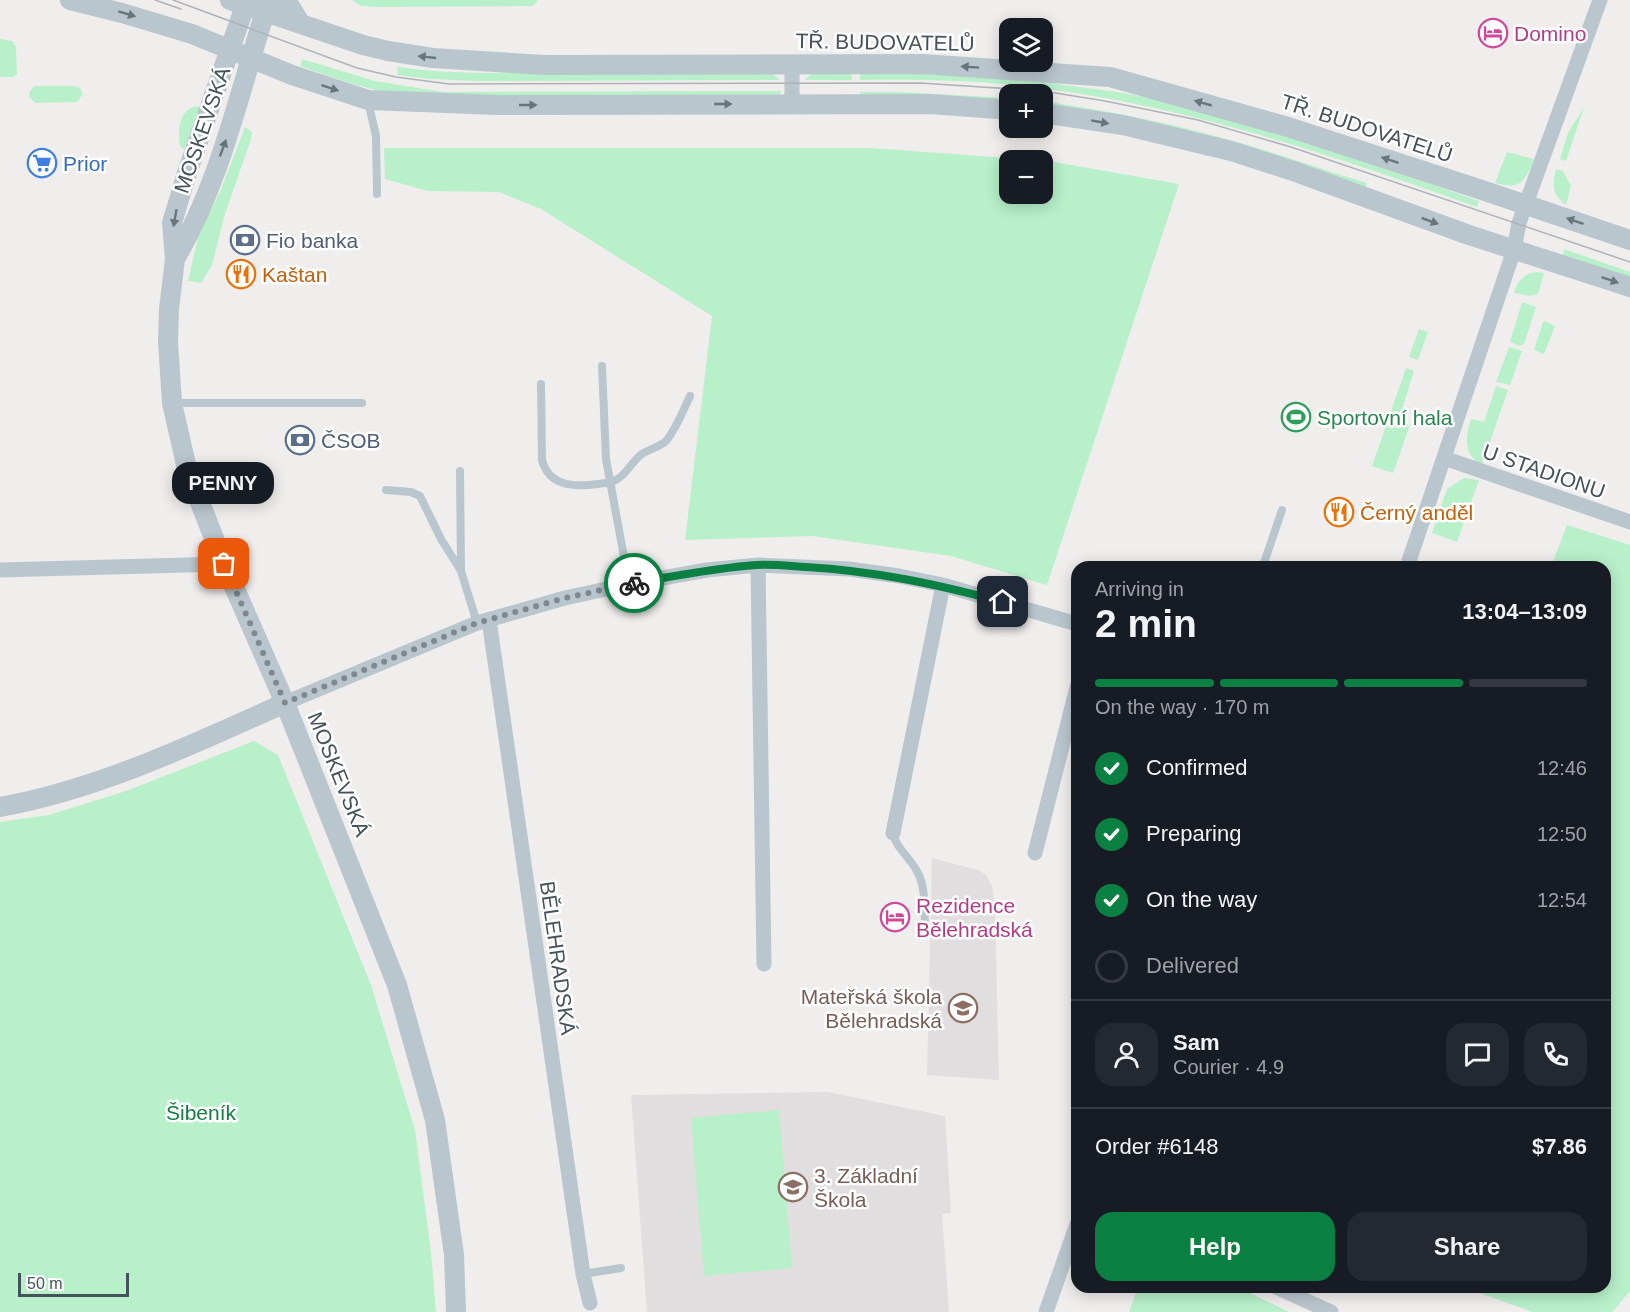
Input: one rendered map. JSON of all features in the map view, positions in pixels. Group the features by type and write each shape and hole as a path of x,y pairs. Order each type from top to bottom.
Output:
{"street":[{"path":"70,0 122,13 194,36 285,72 368,100 498,105 930,104 999,109"},
{"path":"286,0 301,24"},
{"path":"1409,561 1514,250 1517,230 1596,1"},
{"name":"TŘ. BUDOVATELŮ","path":"241,2 267,6 301,24 380,49 441,59 532,65 922,64 1110,77 1288,127 1630,240"},
{"name":"MOSKEVSKÁ","path":"241,2 219,83 172,223 175,259 169,309 169,369 172,403 187,470 224,564 285,703 397,985 435,1120 454,1255 456,1312"},
{"name":"MOSKEVSKÁ","path":"175,259 195,222 240,98 267,6"},
{"path":"194,36 210,60 219,83"},
{"path":"792,64 792,104"},
{"path":"240,98 270,74 285,72"},
{"path":"1053,115 1123,125 1231,151 1296,172 1469,236 1630,287"},
{"name":"U STADIONU","path":"1444,458 1630,522"},
{"path":"0,570 224,564"},
{"path":"758,565 764,964"},
{"path":"0,807 29,802 138,768 285,703 483,621 565,598 707,570 758,565 849,569 943,585 1071,622"},
{"path":"893,833 943,585"},
{"name":"BĚLEHRADSKÁ","path":"483,621 583,1274 590,1303"},
{"path":"1035,853 1071,711"},
{"path":"1046,1312 1071,1241"},
{"path":"1289,1293 1331,1312"}],"lane":[{"path":"368,100 376,136 377,194"},
{"path":"602,366 606,459 629,584"},
{"path":"541,384 542,460 544,469 561,483 590,485 618,480 638,458 666,441 690,396"},
{"path":"172,403 362,403"},
{"path":"460,471 461,571"},
{"path":"386,490 411,492 420,496 441,539 461,571 483,621"},
{"path":"1265,561 1282,510"},
{"path":"893,833 895,841 911,862 922,884 925,928"},
{"path":"583,1274 621,1268"}],"shaded area":[{"name":"Mateřská škola Bělehradská","path":"932,858 978,870 986,875 992,886 995,911 999,1080 927,1075"},
{"name":"3. Základní Škola","path":"828,1092 945,1116 951,1213 942,1214 949,1312 647,1312 631,1095"}],"green space":[{"path":"352,0 537,0 537,2 533,6 375,7 361,6"},
{"path":"0,39 12,41 16,47 17,74 13,77 0,77"},
{"path":"302,59 375,81 443,92 781,91 779,98 395,95 349,83 300,66"},
{"path":"398,67 480,73 773,74 780,80 479,81 397,75"},
{"path":"851,72 852,80 805,80 811,74"},
{"path":"860,72 1020,79 1161,100 1341,152 1479,201 1477,207 1265,136 1157,108 1053,90 1053,84 860,80"},
{"path":"34,86 74,86 80,88 83,94 77,102 35,103 29,96"},
{"path":"860,92 901,92 999,97 999,106 860,99"},
{"path":"1053,103 1121,114 1242,143 1367,183 1364,191 1053,112"},
{"path":"196,106 202,108 184,149 180,146 180,122 190,108"},
{"path":"1584,107 1566,161 1560,159 1568,133"},
{"path":"245,127 252,132 251,139 225,214 212,265 201,283 188,281 199,233 220,192"},
{"path":"384,148 871,148 999,157 999,204 1053,204 1053,162 1179,184 1047,585 951,556 812,536 685,540 712,316 541,209 499,192 428,191 385,179"},
{"path":"1507,152 1534,159 1524,179 1516,185 1495,183"},
{"path":"1556,169 1563,171 1571,186 1566,205 1554,189"},
{"path":"1564,249 1630,272 1630,279 1562,257"},
{"path":"1536,272 1544,273 1538,294 1531,296 1514,293 1522,279"},
{"path":"1522,302 1536,307 1524,344 1520,346 1510,342"},
{"path":"1545,321 1555,326 1544,354 1534,350"},
{"path":"1419,329 1428,332 1418,360 1409,357"},
{"path":"1509,347 1522,351 1510,385 1496,382"},
{"path":"1406,368 1414,371 1401,412 1409,428 1393,473 1372,466"},
{"path":"1496,386 1508,390 1482,465 1471,456 1467,445 1468,432 1471,419 1484,422"},
{"path":"1464,478 1479,480 1457,542 1432,533 1447,489"},
{"path":"1567,525 1630,545 1630,1291 1612,1312 1532,1312 1480,1293 1611,1293 1611,561 1553,561"},
{"name":"Šibeník","path":"254,741 278,755 371,985 415,1130 431,1252 436,1312 0,1312 0,822 49,815 126,791"},
{"path":"779,1110 792,1268 704,1276 691,1118"},
{"path":"1136,1293 1250,1293 1289,1312 1129,1312"}],"tram line":[{"path":"155,0 181,9"},
{"path":"173,0 357,68 396,77 449,84 920,83 1043,91 1105,101 1198,120 1291,147 1630,262"}],"way so far":[{"path":"224,564 285,703 477,623 565,598 634,583"}],"place":[{"name":"Domino","path":"1493,33"},
{"name":"Prior","path":"42,163"},
{"name":"Fio banka","path":"245,240"},
{"name":"Kaštan","path":"241,274"},
{"name":"Sportovní hala","path":"1296,417"},
{"name":"ČSOB","path":"300,440"},
{"name":"Černý anděl","path":"1339,512"},
{"name":"PENNY","path":"224,564"},
{"name":"Rezidence Bělehradská","path":"895,917"},
{"name":"Mateřská škola Bělehradská","path":"963,1008"},
{"name":"3. Základní Škola","path":"793,1187"}],"route":[{"path":"634,583 707,570 758,565 849,569 943,585 1003,602"}]}
